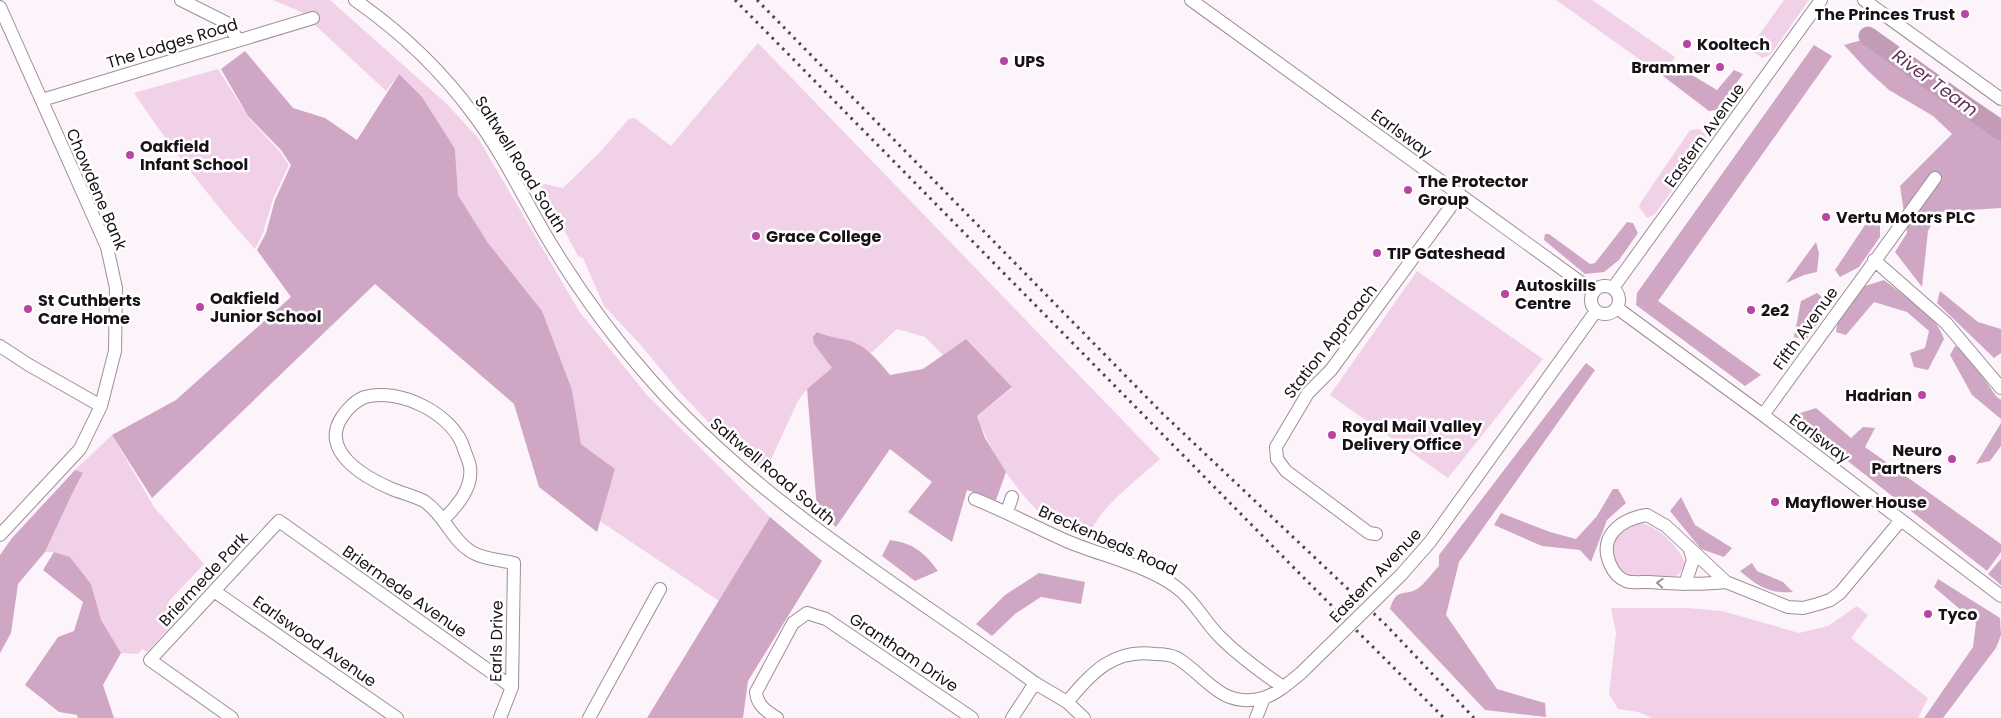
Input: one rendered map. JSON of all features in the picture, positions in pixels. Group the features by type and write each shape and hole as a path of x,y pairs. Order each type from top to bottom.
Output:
{"street":[{"path":"181,0 227,23 238,40"},
{"name":"Saltwell Road South","path":"355,0 402,35 460,97 485,130 544,232 592,305 624,347 684,416 734,464 832,541 1035,683 1067,702 1084,718"},
{"name":"Earlsway","path":"1191,0 1594,292"},
{"name":"Eastern Avenue","path":"1613,288 1821,0"},
{"path":"1864,0 2001,99"},
{"name":"Chowdene Bank","path":"0,7 107,247 116,288 115,350 101,406 80,449 0,535"},
{"name":"The Lodges Road","path":"42,100 313,18"},
{"name":"Fifth Avenue","path":"1763,415 1935,178"},
{"name":"Station Approach","path":"1376,534 1369,533 1286,471 1277,459 1276,447 1308,393 1331,370 1460,194"},
{"path":"1874,260 1946,323 2001,388"},
{"path":"1601,286 1613,288 1620,300 1617,308 1609,314 1596,311 1591,300 1594,292 1601,286"},
{"name":"Earlsway","path":"1617,308 1763,415 2001,596"},
{"name":"Eastern Avenue","path":"1264,698 1283,687 1301,673 1401,575 1430,542 1596,311"},
{"path":"0,346 29,365 101,406"},
{"path":"384,394 429,407 448,422 463,443 470,468 466,492 444,520 423,501 374,482 343,456 334,440 338,424 348,409 363,398 384,394"},
{"path":"1007,512 1012,497"},
{"name":"Breckenbeds Road","path":"975,499 1069,542 1156,575 1170,583 1180,590 1214,631 1239,655 1283,687"},
{"path":"1726,582 1685,584 1626,581 1617,575 1612,567 1608,559 1606,544 1610,534 1617,527 1636,517 1647,515 1666,526 1726,582 1788,607 1803,608 1830,600 1840,593 1901,520"},
{"name":"Earls Drive","path":"444,520 470,551 514,563 512,687 500,718"},
{"name":"Briermede Park","path":"232,718 150,660 279,521"},
{"name":"Briermede Avenue","path":"279,521 512,687"},
{"path":"1685,584 1693,560 1689,547"},
{"path":"589,718 660,589"},
{"name":"Earlswood Avenue","path":"214,591 396,718"},
{"name":"Grantham Drive","path":"777,718 761,706 756,698 758,685 792,623 807,613 826,619 972,718"},
{"path":"1067,702 1084,683 1108,662 1122,656 1142,653 1176,658 1219,693 1233,698 1264,698 1256,718"},
{"path":"1012,718 1035,683"}],"shaded area":[{"path":"273,0 330,0 447,104 478,138 579,311 647,395 770,517 719,601 600,521 615,469 581,444 572,390 488,243 458,195 455,149 399,74 386,91 301,12"},
{"path":"1556,0 1592,0 1675,57 1663,76"},
{"path":"1784,0 1809,0 1770,55 1762,58 1749,49"},
{"path":"1862,40 1908,55 2001,118 2001,208 1938,212 1928,231 1922,287 1895,252 1907,233 1900,186 1952,134 1933,116 1889,90 1844,45"},
{"name":"Grace College","path":"758,43 1160,459 1109,506 1100,516 1087,539 1060,528 1042,515 1018,489 1002,466 977,416 1012,388 966,339 943,355 925,337 897,329 871,353 853,342 817,332 814,344 833,368 807,389 798,401 765,472 732,447 678,390 639,343 604,306 583,258 578,256 539,183 563,188 600,152 629,119 635,118 671,146"},
{"path":"1814,45 1832,56 1658,301 1761,375 1745,386 1636,305 1637,293"},
{"path":"245,51 293,108 325,118 357,140 399,74 422,97 455,149 458,195 488,243 542,311 572,390 581,444 615,469 597,532 539,487 514,404 375,284 152,498 112,435 176,400 291,297 257,250 266,233 275,200 291,165 281,150 248,116 221,69"},
{"path":"1677,66 1717,90 1734,70 1743,74 1717,110 1709,111 1663,76 1666,67"},
{"path":"218,69 249,118 281,153 289,165 273,199 263,233 255,249 192,173 134,93"},
{"path":"1699,129 1705,134 1707,142 1655,214 1647,218 1639,207 1641,202 1690,130"},
{"path":"1871,216 1880,223 1880,237 1859,267 1840,277 1835,270"},
{"path":"1627,222 1633,223 1638,233 1619,260 1604,272 1585,274 1544,240 1545,234 1549,234 1590,264 1595,263"},
{"path":"1816,242 1819,253 1817,272 1804,275 1786,283"},
{"path":"1417,271 1543,359 1448,478 1330,395"},
{"path":"1884,280 1927,313 1940,329 1944,339 1928,370 1914,367 1910,353 1925,348 1929,331 1907,312 1874,302 1846,335 1836,332 1838,321 1865,286"},
{"path":"1940,291 1978,322 2001,329 2001,353 1994,358 1937,303"},
{"path":"1817,293 1826,300 1825,312 1806,340 1794,337 1801,301"},
{"path":"817,332 851,341 863,347 873,355 890,375 923,369 966,339 1012,387 977,416 985,438 1006,472 996,500 967,490 952,542 908,512 932,482 890,449 836,527 817,509 807,389 832,368 814,344 813,337"},
{"path":"1955,346 1966,352 1996,396 2001,400 2001,419 1972,395 1950,355"},
{"path":"1586,363 1595,370 1459,562 1446,615 1497,689 1545,703 1546,717 1485,710 1390,609 1395,597 1401,593 1417,589 1439,566 1439,555"},
{"path":"1816,408 1851,438 1863,427 1875,428 1865,447 2001,544 2001,552 1987,571 1811,432 1797,414"},
{"path":"2001,423 2001,446 1990,461 1976,464"},
{"path":"112,435 154,507 204,564 168,602 180,616 147,652 142,649 138,654 121,653 100,620 91,584 70,557 54,552 45,552 83,474 75,470"},
{"path":"75,470 83,473 45,552 18,584 11,633 0,653 0,555 12,538"},
{"path":"1613,489 1618,489 1626,503 1607,520 1591,562 1580,550 1542,546 1494,525 1501,513 1550,532 1576,539 1597,516"},
{"path":"1681,497 1695,525 1732,548 1724,557 1701,549 1670,511"},
{"path":"770,517 822,561 748,681 743,718 647,718"},
{"path":"1639,523 1660,532 1677,549 1685,562 1679,574 1662,578 1635,576 1621,569 1613,553 1616,536 1623,530"},
{"path":"890,540 912,546 923,554 938,571 915,581 882,556"},
{"path":"54,552 70,557 91,584 101,620 121,653 103,685 114,718 78,718 77,715 59,712 25,685 58,637 74,631 83,602 43,570"},
{"path":"2001,559 2001,585 1988,574"},
{"path":"1752,563 1757,571 1783,582 1793,592 1777,592 1764,588 1752,581 1740,571"},
{"path":"1039,573 1085,582 1081,604 1041,597 1015,614 992,636 976,624 1005,595"},
{"path":"1938,579 2000,618 2001,635 1996,648 1943,718 1924,718 1973,647 1976,623 1934,587"},
{"path":"1857,606 1868,615 1851,638 1928,698 1918,718 1652,718 1638,712 1618,709 1609,694 1616,633 1611,608 1688,608 1722,611 1799,633 1828,626"}],"waterway":[{"name":"River Team","path":"1868,36 2001,131"}],"railway":[{"path":"735,0 1444,718"},
{"path":"757,0 1162,413 1386,625 1474,718"}],"place":[{"name":"The Princes Trust","path":"1965,14"},
{"name":"Kooltech","path":"1687,44"},
{"name":"UPS","path":"1004,61"},
{"name":"Brammer","path":"1720,67"},
{"name":"Oakfield Infant School","path":"130,155"},
{"name":"The Protector Group","path":"1408,190"},
{"name":"Vertu Motors PLC","path":"1826,217"},
{"name":"Grace College","path":"756,236"},
{"name":"TIP Gateshead","path":"1377,253"},
{"name":"Autoskills Centre","path":"1505,294"},
{"name":"Oakfield Junior School","path":"200,307"},
{"name":"St Cuthberts Care Home","path":"28,309"},
{"name":"2e2","path":"1751,310"},
{"name":"Hadrian","path":"1922,395"},
{"name":"Royal Mail Valley Delivery Office","path":"1332,435"},
{"name":"Neuro Partners","path":"1952,459"},
{"name":"Mayflower House","path":"1775,502"},
{"name":"Tyco","path":"1928,614"}]}
